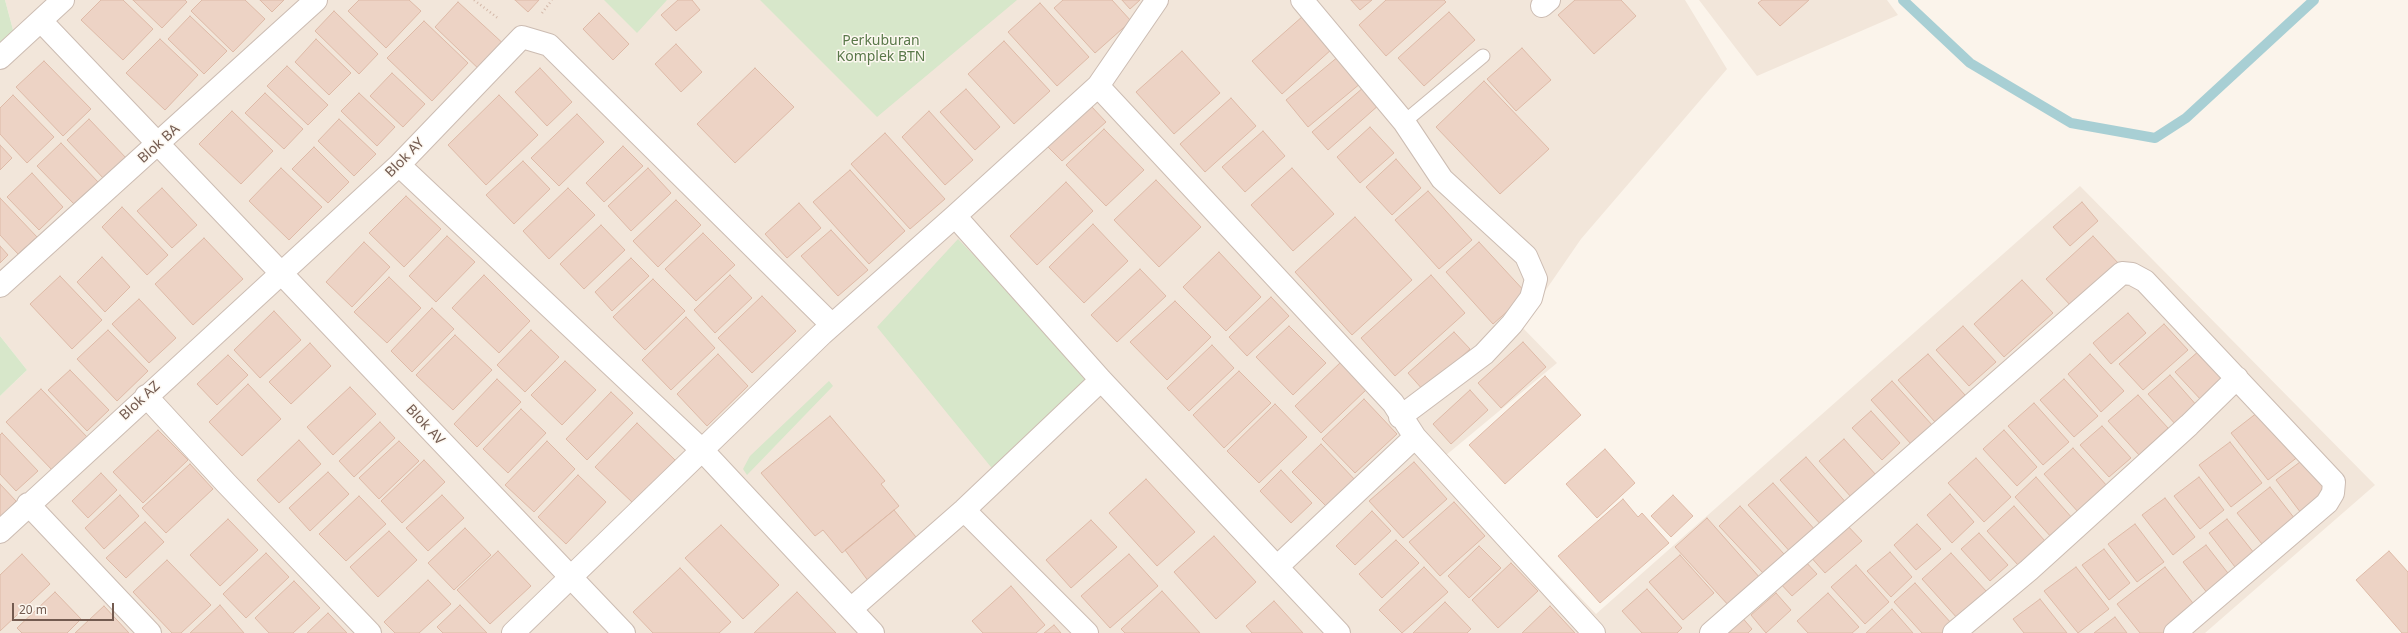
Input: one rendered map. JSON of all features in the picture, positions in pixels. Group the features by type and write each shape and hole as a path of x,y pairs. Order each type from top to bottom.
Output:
{"street":[{"path":"0,58 63,0"},
{"name":"Blok BA","path":"0,286 160,144 316,0"},
{"path":"513,633 832,325 956,216 1098,86 1157,0"},
{"path":"1302,0 1404,122 1442,179 1526,256 1536,279 1531,298 1512,324 1484,354 1400,417"},
{"name":"Blok AV","path":"41,21 160,144 624,633"},
{"name":"Blok AY","path":"281,272 399,165 522,37 549,45 832,325"},
{"path":"1098,86 1393,403 1400,417 1415,437 1594,633"},
{"path":"399,165 703,451 873,633"},
{"path":"956,216 1101,380 1278,566 1339,633"},
{"name":"Blok AZ","path":"0,532 28,504 281,272"},
{"path":"1711,633 2122,273 2132,274 2145,281 2334,482 2333,493 2327,503 2174,633"},
{"path":"1954,633 2040,560 2189,425 2237,378"},
{"path":"851,609 964,510 1101,380"},
{"path":"146,396 226,483 370,633"},
{"path":"1278,566 1415,437"},
{"path":"28,504 150,633"},
{"path":"964,510 1087,633"}],"lane":[{"path":"1404,122 1483,56"}],"shaded area":[{"path":"5,0 1685,0 1727,69 1581,239 1521,326 1557,363 1445,456 1596,614 2080,186 2375,485 2205,633 0,633 0,396 27,370 0,336 0,57 16,41"},
{"path":"1699,0 1887,0 1898,15 1757,76"}],"green space":[{"path":"0,0 5,0 16,41 0,57"},
{"path":"604,0 667,0 637,33"},
{"name":"Perkuburan Komplek BTN","path":"760,0 1017,0 877,117"},
{"path":"958,239 1094,380 995,472 877,327"},
{"path":"0,336 27,370 0,396"},
{"path":"829,381 833,386 747,475 743,469 750,456"}],"building":[{"path":"101,0 123,0 153,29 123,60 81,20"},
{"path":"133,0 185,0 187,2 162,28"},
{"path":"202,0 245,0 265,19 233,52 191,11"},
{"path":"260,0 284,0 272,12"},
{"path":"359,0 409,0 421,11 386,48 348,11"},
{"path":"515,0 539,0 528,12"},
{"path":"678,0 692,0 700,10 676,31 661,15"},
{"path":"1063,0 1112,0 1131,21 1095,53 1054,8"},
{"path":"1122,0 1140,0 1130,9"},
{"path":"1351,0 1372,0 1360,10"},
{"path":"1386,0 1444,0 1446,2 1386,56 1359,25"},
{"path":"1575,0 1621,0 1636,16 1594,54 1558,15"},
{"path":"1762,0 1809,0 1780,26 1758,3"},
{"path":"458,2 507,47 483,73 435,27"},
{"path":"1040,3 1089,57 1057,86 1008,32"},
{"path":"334,11 378,54 359,74 315,31"},
{"path":"1449,12 1475,40 1424,86 1398,58"},
{"path":"599,13 629,44 613,60 583,29"},
{"path":"190,16 227,51 204,74 168,39"},
{"path":"1303,16 1332,49 1282,94 1252,61"},
{"path":"424,21 468,63 432,101 387,58"},
{"path":"160,39 198,75 165,110 126,73"},
{"path":"316,39 351,73 329,95 295,62"},
{"path":"1004,41 1050,91 1014,124 968,74"},
{"path":"676,44 702,72 681,92 655,64"},
{"path":"1522,48 1551,80 1516,111 1487,79"},
{"path":"1182,51 1220,93 1174,134 1136,92"},
{"path":"1339,56 1361,83 1308,127 1286,100"},
{"path":"44,61 91,109 63,136 16,87"},
{"path":"287,66 328,105 308,125 267,86"},
{"path":"540,68 572,102 547,126 515,92"},
{"path":"755,68 794,107 735,163 697,124"},
{"path":"392,73 425,104 403,127 370,96"},
{"path":"1484,81 1549,149 1500,194 1436,127"},
{"path":"1364,87 1380,104 1328,150 1312,132"},
{"path":"966,89 1000,127 975,150 940,112"},
{"path":"265,93 303,129 284,149 245,113"},
{"path":"359,93 395,127 377,146 341,111"},
{"path":"13,95 54,137 27,163 0,134 0,108"},
{"path":"499,95 538,135 486,185 448,145"},
{"path":"1231,98 1256,126 1205,172 1180,144"},
{"path":"1091,106 1106,122 1062,161 1047,146"},
{"path":"232,111 273,151 241,184 199,144"},
{"path":"929,111 973,160 945,185 902,137"},
{"path":"577,114 604,142 559,186 531,158"},
{"path":"89,119 127,159 105,180 67,140"},
{"path":"339,119 376,154 354,176 318,141"},
{"path":"1370,127 1394,153 1360,183 1337,157"},
{"path":"1104,129 1144,170 1106,206 1066,165"},
{"path":"1263,131 1285,156 1245,192 1222,167"},
{"path":"885,133 945,199 910,229 851,164"},
{"path":"61,143 98,182 74,204 37,166"},
{"path":"0,145 12,158 0,170"},
{"path":"623,146 643,166 604,202 586,183"},
{"path":"314,147 349,182 328,203 292,169"},
{"path":"1396,159 1421,188 1392,215 1366,187"},
{"path":"523,161 550,189 514,224 486,195"},
{"path":"281,168 322,207 289,240 249,201"},
{"path":"648,168 671,193 631,231 608,206"},
{"path":"1292,168 1334,214 1293,251 1251,205"},
{"path":"850,170 905,231 869,264 813,202"},
{"path":"32,173 63,207 39,230 7,197"},
{"path":"1156,180 1201,227 1159,267 1114,220"},
{"path":"1066,182 1093,211 1037,265 1010,236"},
{"path":"162,188 197,225 172,248 137,211"},
{"path":"568,188 595,215 549,259 523,231"},
{"path":"1428,191 1472,240 1439,269 1395,220"},
{"path":"406,196 441,229 404,267 369,233"},
{"path":"0,198 37,237 18,254 0,235"},
{"path":"676,200 701,225 658,267 633,241"},
{"path":"2082,202 2098,221 2070,246 2053,227"},
{"path":"799,203 821,228 787,258 765,234"},
{"path":"122,207 168,255 147,275 102,227"},
{"path":"1355,217 1412,280 1352,335 1295,272"},
{"path":"1093,224 1128,261 1084,303 1049,267"},
{"path":"601,225 625,250 584,289 560,264"},
{"path":"831,230 868,270 838,296 801,256"},
{"path":"703,233 735,265 696,301 665,269"},
{"path":"447,236 475,262 436,302 409,276"},
{"path":"2093,236 2119,264 2071,306 2046,279"},
{"path":"204,238 243,279 193,325 155,284"},
{"path":"364,242 390,267 352,307 326,282"},
{"path":"1479,242 1527,294 1493,324 1446,272"},
{"path":"0,246 8,255 0,263"},
{"path":"1219,252 1261,297 1226,331 1183,287"},
{"path":"102,257 130,287 105,312 77,282"},
{"path":"631,258 649,276 612,311 595,292"},
{"path":"1140,269 1166,296 1117,342 1091,315"},
{"path":"484,275 530,321 499,353 452,308"},
{"path":"730,275 752,298 715,333 694,310"},
{"path":"1431,275 1465,313 1395,376 1361,338"},
{"path":"60,276 102,320 72,349 30,304"},
{"path":"389,277 421,308 387,343 354,312"},
{"path":"653,279 685,311 645,350 613,317"},
{"path":"2022,280 2053,313 2004,357 1974,324"},
{"path":"762,296 796,331 752,373 718,338"},
{"path":"1271,297 1289,316 1247,356 1229,337"},
{"path":"139,299 176,338 149,363 112,324"},
{"path":"1175,301 1211,337 1167,380 1130,342"},
{"path":"432,308 454,329 412,372 391,351"},
{"path":"274,311 301,340 260,378 234,350"},
{"path":"2128,313 2146,333 2111,364 2093,343"},
{"path":"686,317 715,348 671,390 642,360"},
{"path":"2164,324 2188,350 2143,390 2119,364"},
{"path":"1289,326 1326,363 1293,395 1256,357"},
{"path":"1963,326 1996,362 1969,386 1936,350"},
{"path":"108,330 148,371 117,401 77,359"},
{"path":"531,330 559,357 525,392 497,365"},
{"path":"1454,332 1470,349 1424,391 1408,373"},
{"path":"455,335 492,370 453,410 416,375"},
{"path":"1523,342 1546,367 1501,408 1478,383"},
{"path":"310,343 331,366 291,404 269,382"},
{"path":"1212,345 1234,368 1189,411 1167,388"},
{"path":"2200,350 2227,379 2202,401 2175,372"},
{"path":"718,354 748,386 707,426 677,394"},
{"path":"1928,354 1965,395 1935,422 1898,380"},
{"path":"2090,354 2124,391 2101,412 2068,374"},
{"path":"228,355 248,375 217,405 197,384"},
{"path":"565,361 596,390 562,425 531,395"},
{"path":"1341,362 1367,389 1321,433 1295,406"},
{"path":"70,370 109,410 87,431 48,390"},
{"path":"1239,371 1271,403 1224,448 1193,415"},
{"path":"2170,375 2198,407 2177,426 2148,394"},
{"path":"1545,376 1581,415 1505,484 1469,445"},
{"path":"497,379 521,402 477,447 454,424"},
{"path":"2064,379 2098,416 2074,437 2040,400"},
{"path":"1892,381 1933,426 1911,444 1871,400"},
{"path":"248,384 281,419 242,456 209,422"},
{"path":"350,387 376,414 333,455 307,427"},
{"path":"41,389 88,438 53,471 6,422"},
{"path":"1470,390 1488,410 1451,444 1433,424"},
{"path":"611,392 633,413 587,460 566,439"},
{"path":"2138,395 2168,428 2139,455 2108,421"},
{"path":"1364,399 1397,434 1355,473 1322,439"},
{"path":"2034,403 2069,442 2043,465 2008,426"},
{"path":"1275,404 1307,437 1259,483 1227,451"},
{"path":"521,409 546,433 508,473 483,449"},
{"path":"2262,409 2299,456 2268,480 2231,433"},
{"path":"1871,411 1900,443 1882,460 1852,428"},
{"path":"830,416 885,481 881,484 899,506 842,553 823,530 815,536 761,473"},
{"path":"380,422 395,438 354,477 339,461"},
{"path":"637,423 675,460 633,503 595,467"},
{"path":"2102,426 2131,458 2109,477 2080,445"},
{"path":"158,430 188,460 143,503 113,472"},
{"path":"2004,430 2037,467 2017,486 1983,449"},
{"path":"2,433 38,471 16,491 0,474 0,435"},
{"path":"1844,439 1876,475 1851,497 1819,461"},
{"path":"299,440 321,464 279,503 257,480"},
{"path":"399,441 419,461 379,499 359,478"},
{"path":"547,441 575,469 534,512 505,485"},
{"path":"2230,442 2262,483 2231,507 2199,465"},
{"path":"1321,444 1357,482 1329,509 1292,472"},
{"path":"2073,448 2108,487 2079,513 2044,474"},
{"path":"1605,449 1635,483 1597,518 1566,484"},
{"path":"1806,457 1849,506 1824,528 1780,480"},
{"path":"1976,458 2011,497 1984,522 1948,483"},
{"path":"2304,459 2329,491 2301,513 2276,480"},
{"path":"424,460 445,482 402,523 381,501"},
{"path":"1414,462 1447,499 1403,538 1369,501"},
{"path":"190,464 213,489 166,533 142,508"},
{"path":"1281,470 1312,503 1291,523 1260,491"},
{"path":"328,472 349,494 310,531 289,508"},
{"path":"101,473 117,490 88,518 72,501"},
{"path":"578,475 606,502 566,544 538,517"},
{"path":"2036,477 2073,519 2052,538 2015,497"},
{"path":"2199,477 2224,510 2200,529 2174,496"},
{"path":"1146,479 1195,532 1157,566 1109,513"},
{"path":"1773,483 1817,532 1793,555 1748,505"},
{"path":"0,484 16,501 0,517"},
{"path":"2270,487 2295,519 2262,544 2237,513"},
{"path":"1950,494 1974,522 1952,543 1927,515"},
{"path":"120,495 139,516 104,549 85,528"},
{"path":"442,495 464,518 428,551 406,528"},
{"path":"1673,495 1693,516 1671,537 1651,516"},
{"path":"359,496 386,524 346,561 319,534"},
{"path":"2165,498 2195,537 2173,555 2142,515"},
{"path":"1623,499 1638,517 1642,513 1669,543 1600,603 1558,556"},
{"path":"1454,502 1485,536 1440,576 1409,542"},
{"path":"1740,506 1784,554 1763,573 1719,526"},
{"path":"2014,506 2045,541 2018,565 1987,531"},
{"path":"894,510 920,542 869,582 845,550"},
{"path":"1372,511 1391,531 1355,565 1336,546"},
{"path":"1707,518 1761,579 1730,607 1675,547"},
{"path":"228,519 258,550 220,586 190,555"},
{"path":"2227,519 2254,553 2235,567 2209,533"},
{"path":"1091,520 1117,547 1071,588 1046,560"},
{"path":"145,522 164,542 126,578 106,558"},
{"path":"1845,523 1862,541 1825,573 1809,555"},
{"path":"1917,524 1941,549 1916,570 1894,545"},
{"path":"2135,524 2164,562 2137,582 2108,544"},
{"path":"721,525 779,585 743,619 685,558"},
{"path":"465,528 491,555 454,590 428,563"},
{"path":"389,531 417,560 378,597 350,567"},
{"path":"1979,533 2008,565 1990,581 1961,549"},
{"path":"1214,536 1256,582 1216,619 1174,572"},
{"path":"1396,540 1419,563 1382,598 1359,574"},
{"path":"2206,545 2231,577 2208,594 2183,562"},
{"path":"1479,546 1501,568 1469,598 1448,576"},
{"path":"2104,549 2130,583 2109,600 2082,565"},
{"path":"498,551 531,586 490,624 457,590"},
{"path":"2389,551 2408,572 2408,633 2402,633 2356,580"},
{"path":"1890,552 1912,577 1891,597 1867,571"},
{"path":"266,553 289,577 246,618 223,594"},
{"path":"1951,553 1987,592 1958,619 1922,579"},
{"path":"22,554 50,584 0,631 0,575"},
{"path":"1129,554 1158,586 1110,628 1081,596"},
{"path":"1680,555 1714,593 1683,620 1649,582"},
{"path":"167,560 211,605 181,633 172,633 133,592"},
{"path":"1804,560 1817,574 1792,596 1779,582"},
{"path":"1511,563 1538,591 1498,628 1472,600"},
{"path":"1856,565 1889,602 1865,624 1831,587"},
{"path":"1424,567 1448,592 1402,633 1379,610"},
{"path":"2076,567 2109,609 2078,633 2044,591"},
{"path":"2165,567 2199,611 2171,633 2140,633 2117,604"},
{"path":"680,568 731,622 719,633 653,633 633,612"},
{"path":"428,580 451,604 419,633 395,633 384,622"},
{"path":"294,581 320,608 293,633 269,633 255,618"},
{"path":"1915,583 1952,624 1942,633 1922,633 1894,602"},
{"path":"1011,586 1045,625 1036,633 983,633 972,621"},
{"path":"1647,589 1682,628 1677,633 1642,633 1622,611"},
{"path":"1162,591 1200,633 1125,633 1121,629"},
{"path":"55,592 81,619 67,633 22,633 17,628"},
{"path":"797,592 836,633 754,633"},
{"path":"1776,593 1791,610 1766,633 1751,615"},
{"path":"1828,593 1859,627 1852,633 1808,633 1797,621"},
{"path":"2040,599 2067,633 2024,633 2013,619"},
{"path":"1274,601 1303,633 1252,633 1246,626"},
{"path":"1445,602 1471,629 1467,633 1413,633"},
{"path":"220,605 244,633 190,633"},
{"path":"460,605 487,633 443,633 437,627"},
{"path":"104,606 129,633 75,633"},
{"path":"1550,606 1575,633 1522,633"},
{"path":"1892,609 1913,633 1866,633"},
{"path":"328,613 347,633 307,633"},
{"path":"1740,615 1752,629 1748,633 1720,633"},
{"path":"2115,617 2127,633 2094,633"},
{"path":"1054,625 1061,633 1044,633"}],"waterway":[{"path":"1903,0 1970,63 2071,123 2155,138 2186,118 2314,0"}]}
